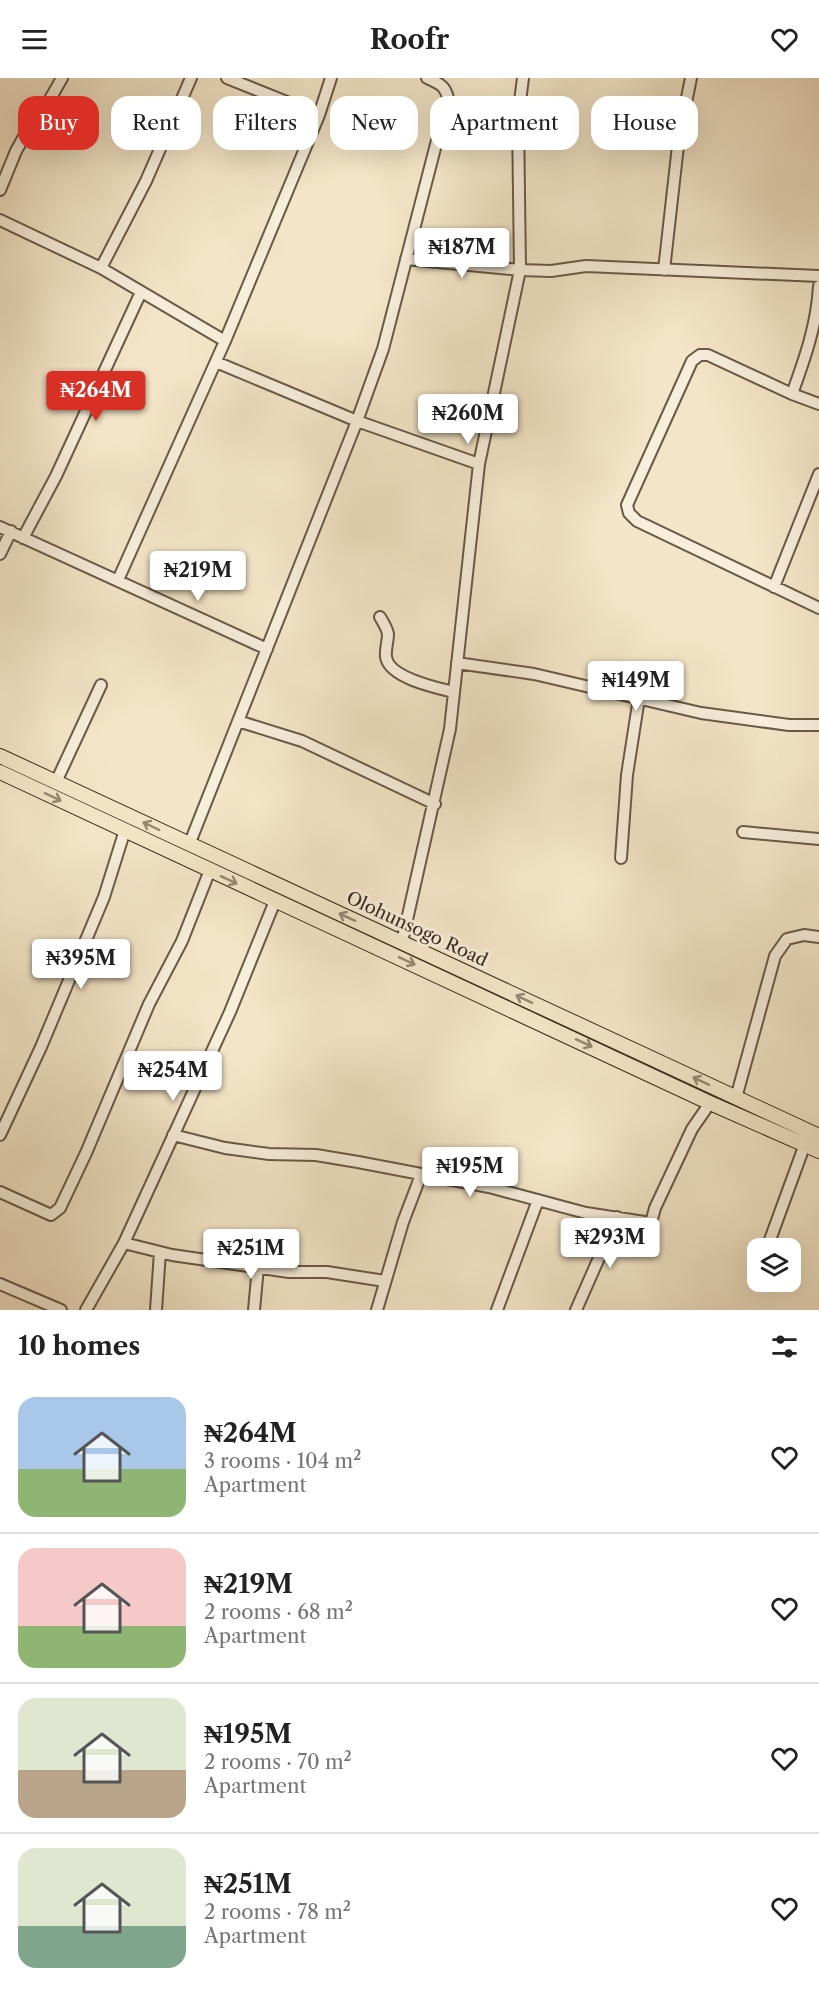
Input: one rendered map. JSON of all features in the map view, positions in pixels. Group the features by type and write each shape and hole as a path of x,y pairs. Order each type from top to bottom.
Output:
{"main road":[{"name":"Olohunsogo Road","path":"0,756 819,1136"},
{"name":"Olohunsogo Road","path":"0,772 710,1103 819,1151"},
{"path":"558,1031 566,1018"}],"street":[{"path":"0,190 16,151 62,78"},
{"path":"101,267 146,181 191,78"},
{"path":"227,78 319,115"},
{"path":"118,580 225,341 319,115 331,78"},
{"path":"189,844 357,421 383,349 448,98 442,85 427,78"},
{"path":"402,942 435,804 450,729 479,464 520,270 518,117 523,78"},
{"path":"664,270 680,137 691,78"},
{"path":"0,220 101,267 225,341"},
{"path":"406,259 520,270 551,271 586,266 819,276"},
{"path":"792,394 810,342 818,309 819,286"},
{"path":"23,538 56,476 141,292"},
{"path":"819,404 708,355 700,355 692,361 627,505 629,513 637,521 819,608"},
{"path":"216,362 357,421 479,464"},
{"path":"774,587 819,474"},
{"path":"0,554 5,529 267,649"},
{"path":"380,617 388,634 386,659 389,666 396,672 428,685 454,692"},
{"path":"457,663 534,674 702,713 789,725 819,725"},
{"path":"56,782 101,685"},
{"path":"621,858 627,775 639,698"},
{"path":"238,721 302,741 435,804"},
{"path":"0,1135 41,1047 91,929 104,897 125,830"},
{"path":"742,832 819,839"},
{"path":"0,1192 51,1215 60,1208 149,1004 182,941 210,870"},
{"path":"86,1310 124,1243 230,1012 275,901"},
{"path":"736,1098 775,956 788,939 804,935 819,937"},
{"path":"173,1135 225,1148 269,1154 316,1155 489,1187 586,1213 651,1223 655,1208 692,1128 710,1103"},
{"path":"771,1238 805,1144"},
{"path":"377,1310 421,1175"},
{"path":"497,1310 538,1200"},
{"path":"576,1310 618,1217"},
{"path":"124,1243 160,1252 289,1272 327,1272 385,1281"},
{"path":"156,1310 160,1252"},
{"path":"254,1310 258,1267"},
{"path":"0,1284 61,1310"}]}
